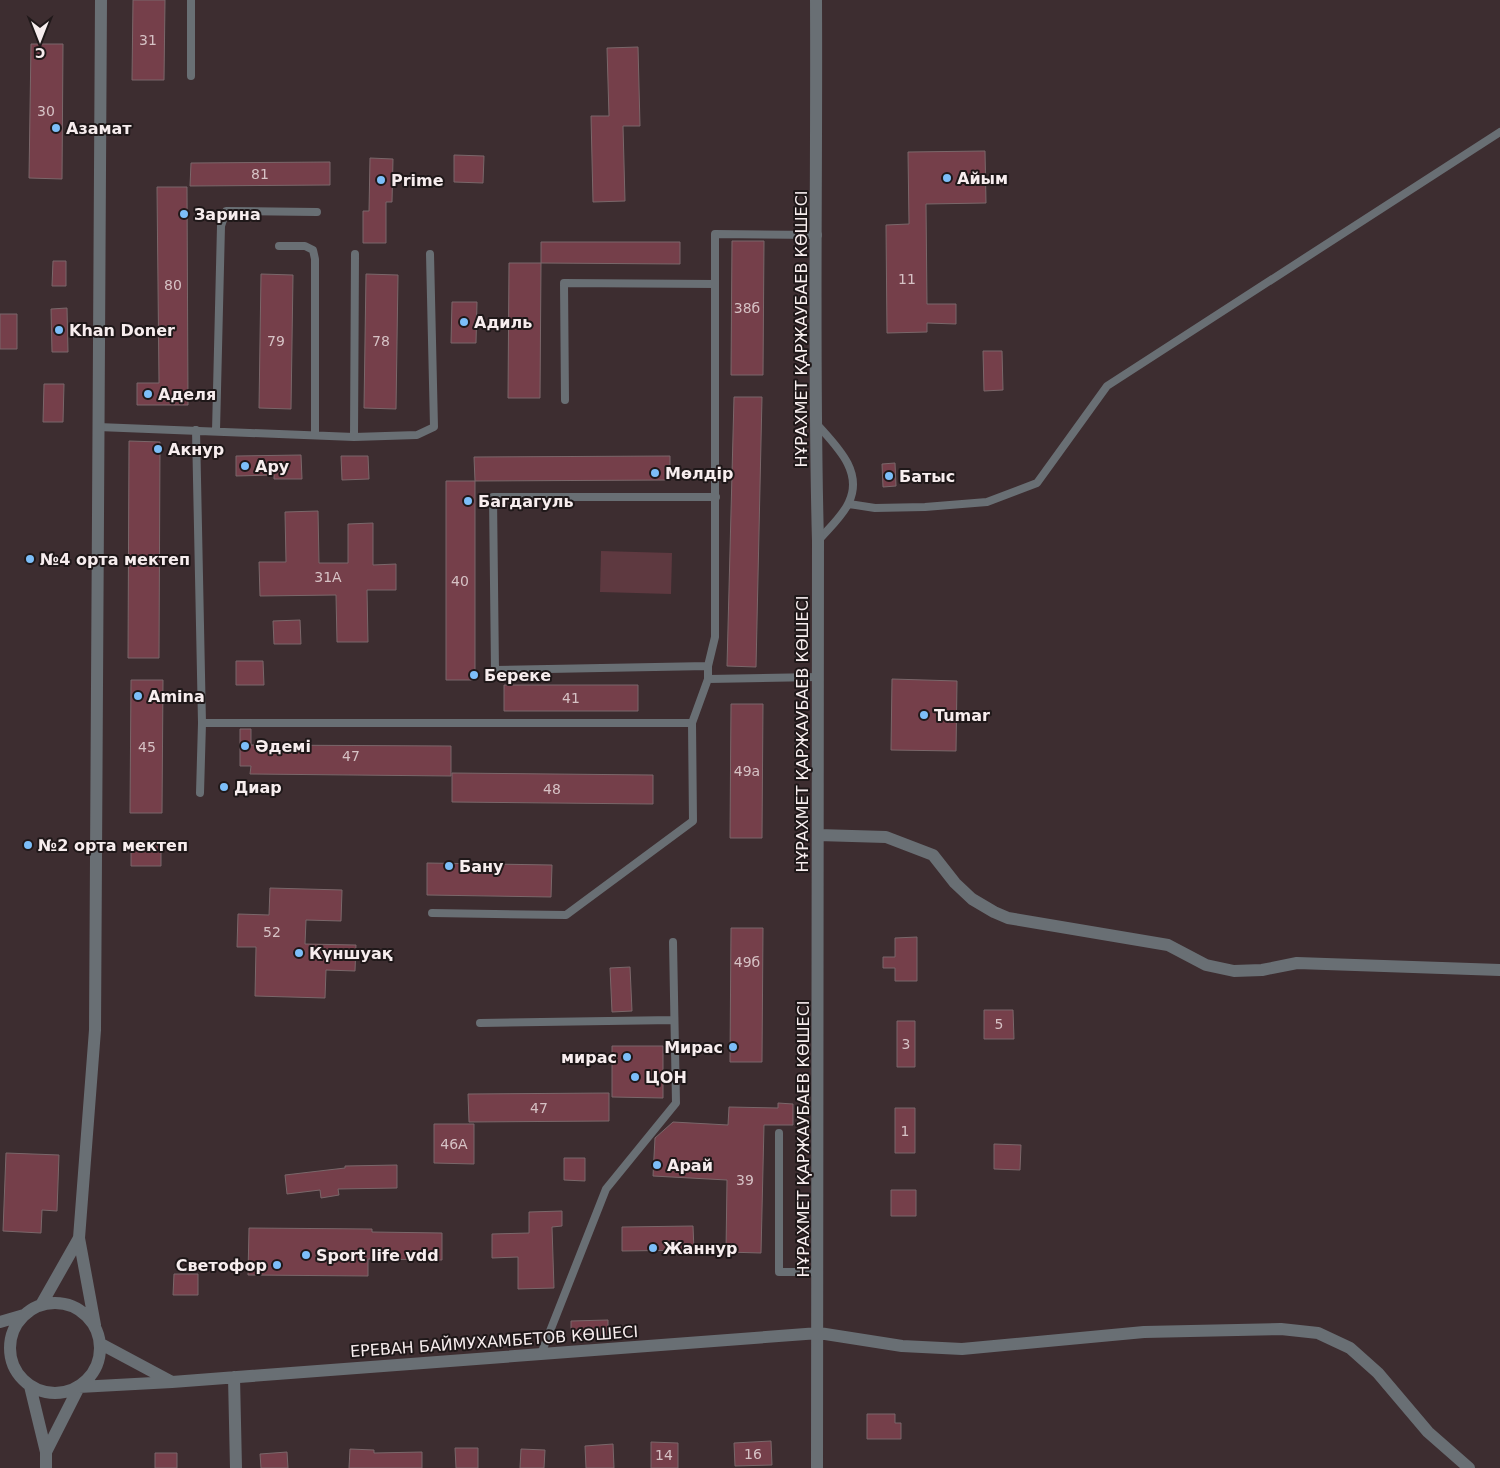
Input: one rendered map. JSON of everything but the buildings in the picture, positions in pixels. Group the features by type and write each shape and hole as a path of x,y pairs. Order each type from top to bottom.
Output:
{"street":[{"path":"46,1452 79,1387 93,1373 98,1364 101,1344 95,1325 79,1238 95,1030 101,0"},
{"name":"НҰРАХМЕТ ҚАРЖАУБАЕВ КӨШЕСІ","path":"816,0 818,235 815,422 818,541 818,1468"},
{"path":"818,835 886,837 933,855 955,883 972,899 1008,918 1066,926 1127,939 1168,945 1206,965 1234,971 1262,970 1297,963 1500,970"},
{"path":"41,1305 79,1238"},
{"path":"0,1322 24,1315 41,1305 62,1303 81,1310 95,1325"},
{"path":"24,1315 17,1323 6,1360 30,1386 49,1393 69,1391 79,1387"},
{"name":"ЕРЕВАН БАЙМУХАМБЕТОВ КӨШЕСІ","path":"79,1387 172,1382 819,1333 902,1346 962,1349 1144,1332 1281,1329 1318,1333 1350,1348 1378,1373 1428,1432 1469,1468"},
{"path":"101,1344 172,1382"},
{"path":"234,1377 236,1468"},
{"path":"30,1386 46,1452 46,1468"}],"lane":[{"path":"190,76 191,0"},
{"path":"849,504 875,508 925,507 987,502 1037,482 1107,386 1500,132"},
{"path":"216,431 222,226 226,211 317,212"},
{"path":"432,913 566,915 694,822 692,723 708,679 708,666 715,637 715,234 818,235"},
{"path":"279,246 306,246 313,250 315,259 315,434"},
{"path":"354,436 355,254"},
{"path":"98,427 354,436 417,435 434,427 430,254"},
{"path":"565,400 564,283 715,284"},
{"path":"815,422 847,458 850,465 852,496 849,504 818,541"},
{"path":"196,430 202,723 200,793"},
{"path":"708,666 495,670 494,497 716,497"},
{"path":"708,679 818,677"},
{"path":"202,723 692,723"},
{"path":"541,1354 606,1189 676,1104 673,942"},
{"path":"480,1023 674,1020"},
{"path":"779,1133 780,1272 819,1272"}],"shaded area":[{"path":"601,551 672,553 671,594 600,592"}],"place":[{"name":"Азамат","path":"56,128"},
{"name":"Айым","path":"947,178"},
{"name":"Prime","path":"381,180"},
{"name":"Зарина","path":"184,214"},
{"name":"Адиль","path":"464,322"},
{"name":"Khan Doner","path":"59,330"},
{"name":"Аделя","path":"148,394"},
{"name":"Акнур","path":"158,449"},
{"name":"Ару","path":"245,466"},
{"name":"Мөлдір","path":"655,473"},
{"name":"Батыс","path":"889,476"},
{"name":"Багдагуль","path":"468,501"},
{"name":"№4 орта мектеп","path":"30,559"},
{"name":"Береке","path":"474,675"},
{"name":"Amina","path":"138,696"},
{"name":"Tumar","path":"924,715"},
{"name":"Әдемі","path":"245,746"},
{"name":"Диар","path":"224,787"},
{"name":"№2 орта мектеп","path":"28,845"},
{"name":"Бану","path":"449,866"},
{"name":"Күншуақ","path":"299,953"},
{"name":"Мирас","path":"733,1047"},
{"name":"мирас","path":"627,1057"},
{"name":"ЦОН","path":"635,1077"},
{"name":"Арай","path":"657,1165"},
{"name":"Жаннур","path":"653,1248"},
{"name":"Sport life vdd","path":"306,1255"},
{"name":"Светофор","path":"277,1265"}]}
